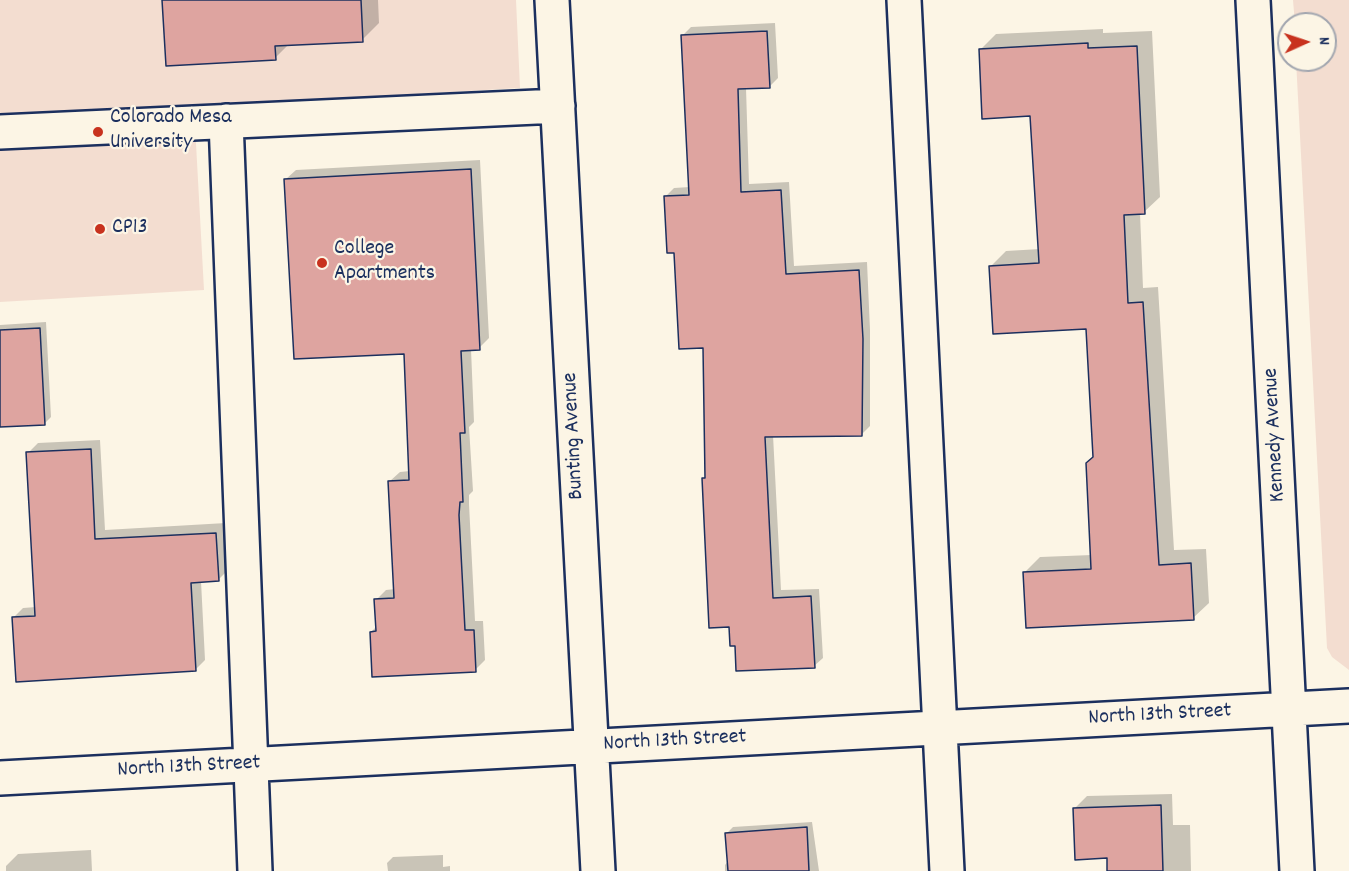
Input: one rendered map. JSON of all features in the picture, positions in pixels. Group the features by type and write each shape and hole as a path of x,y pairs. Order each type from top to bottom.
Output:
{"street":[{"name":"Bunting Avenue","path":"552,0 598,871"},
{"path":"904,0 947,871"},
{"name":"Kennedy Avenue","path":"1253,0 1297,871"},
{"path":"0,132 558,105"},
{"path":"226,121 249,766 255,871"},
{"name":"North 13th Street","path":"0,778 1349,706"}],"shaded area":[{"name":"Colorado Mesa University","path":"0,0 516,0 520,88 194,107 204,290 0,302"},
{"path":"1293,0 1349,0 1349,670 1332,657 1327,648 1297,72 1337,72 1337,12 1294,12"}],"building":[{"path":"162,0 361,0 363,42 275,46 276,60 166,66"},
{"path":"767,31 770,88 738,89 741,192 781,190 786,274 859,270 863,339 862,436 765,437 773,598 811,596 815,668 736,671 735,646 730,646 729,627 709,628 702,478 705,478 703,348 679,349 674,253 667,253 664,196 689,195 681,35"},
{"path":"1088,43 1088,48 1137,46 1145,214 1124,215 1128,303 1143,302 1159,565 1191,563 1194,620 1026,628 1023,572 1091,569 1086,463 1093,457 1086,329 993,334 989,266 1039,263 1030,116 982,119 979,49"},
{"path":"471,169 480,350 461,351 465,433 460,433 463,502 460,502 459,515 465,630 474,630 476,672 372,677 370,632 376,631 374,599 394,598 388,481 409,480 404,354 294,359 284,179"},
{"path":"40,328 45,425 0,427 0,330"},
{"path":"91,449 95,539 216,533 219,581 191,583 196,671 16,682 12,617 35,616 26,452"},
{"path":"1161,805 1163,871 1107,871 1107,858 1075,860 1073,808"},
{"path":"807,827 809,871 728,871 725,833"}],"place":[{"name":"Colorado Mesa University","path":"98,132"},
{"name":"CP13","path":"100,229"},
{"name":"College Apartments","path":"322,263"}]}
